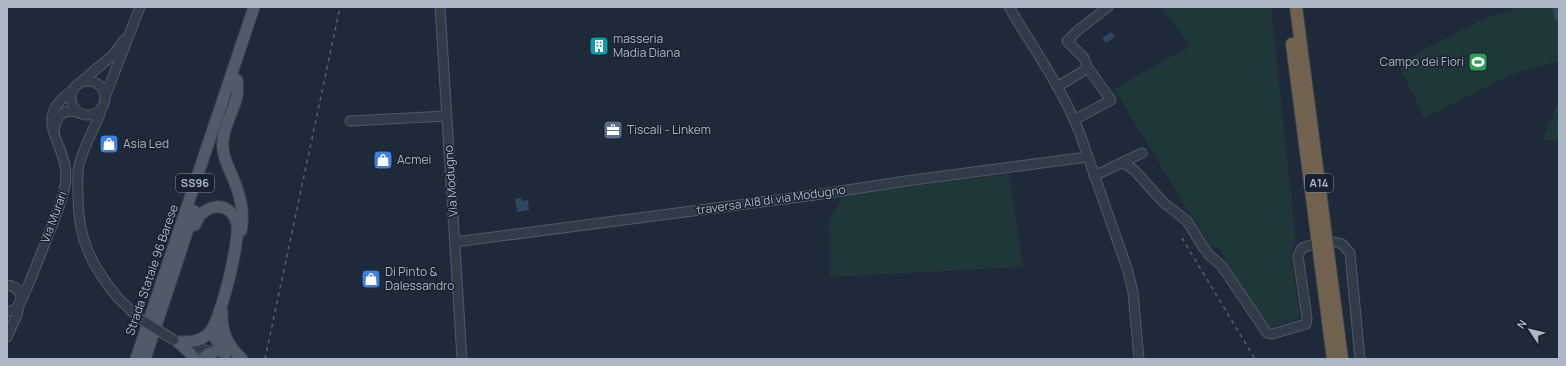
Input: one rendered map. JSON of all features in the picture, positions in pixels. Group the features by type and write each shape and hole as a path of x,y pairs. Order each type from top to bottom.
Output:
{"highway":[{"name":"A14","path":"1287,7 1333,359"},
{"name":"A14","path":"1296,7 1342,359"}],"main road":[{"name":"Strada Statale 96 Barese","path":"136,359 254,7"},
{"name":"Strada Statale 96 Barese","path":"146,359 261,7"},
{"path":"234,251 242,228 242,212 238,193 225,157 223,144 224,134 237,94 237,80"},
{"path":"171,280 185,254 197,218 202,212 208,208 215,207 223,208 229,212 234,218 237,228 234,251 223,302 216,324 215,338 229,358"},
{"path":"223,302 222,323 224,335 229,345 242,359"},
{"path":"176,341 190,342 200,339 208,334 216,324"},
{"path":"176,341 194,359"},
{"path":"203,359 205,355 212,353"}],"street":[{"path":"140,7 105,97 105,102 90,135 79,166 78,211 80,229 88,253 109,287 140,320 176,341 229,358"},
{"name":"Via Modugno","path":"440,7 462,358"},
{"path":"1009,7 1074,120 1130,278 1135,308 1139,359"},
{"path":"1074,120 1111,100 1088,68 1081,54 1067,42 1077,31 1108,7"},
{"path":"90,135 88,123 71,102 73,90 114,54 131,29"},
{"path":"1056,87 1088,68"},
{"path":"82,81 93,81 98,83 102,87 105,97"},
{"name":"Via Murari","path":"7,337 17,315 63,195 66,171 64,158 53,131 51,119 54,108 60,99 73,90"},
{"path":"53,131 56,119 67,111 95,114 100,111"},
{"path":"350,121 446,116"},
{"path":"1094,176 1142,153"},
{"name":"traversa AI8 di via Modugno","path":"455,242 808,196 906,181 1087,157"},
{"path":"1123,162 1135,171 1163,202 1189,223 1192,231 1203,247 1210,256 1221,264 1267,333 1272,334 1306,324 1307,318 1298,256 1302,248 1311,244"},
{"path":"1334,242 1342,244 1350,253 1360,359"},
{"path":"8,285 18,285 32,275"},
{"path":"7,312 12,311 20,304 21,295 19,291 8,285"}],"green space":[{"path":"1161,7 1271,7 1296,242 1291,253 1300,318 1267,329 1219,249 1209,245 1114,89 1190,46"},
{"name":"Campo dei Fiori","path":"1521,7 1559,7 1559,61 1513,74 1424,118 1398,63 1485,18"},
{"path":"1559,101 1559,141 1542,139"},
{"path":"1009,174 1023,267 830,277 829,219 835,212 842,195"}],"water":[{"path":"1559,7 1559,20 1556,21 1552,9"},
{"path":"1111,32 1115,37 1106,43 1102,38"},
{"path":"521,198 522,201 528,200 529,210 517,212 515,199"}],"railway":[{"path":"265,359 340,7"},
{"path":"1182,238 1255,359"}],"place":[{"name":"masseria Madia Diana","path":"599,46"},
{"name":"Campo dei Fiori","path":"1478,62"},
{"name":"Tiscali - Linkem","path":"613,130"},
{"name":"Asia Led","path":"109,144"},
{"name":"Acmei","path":"383,160"},
{"name":"Di Pinto & Dalessandro","path":"371,279"}]}
